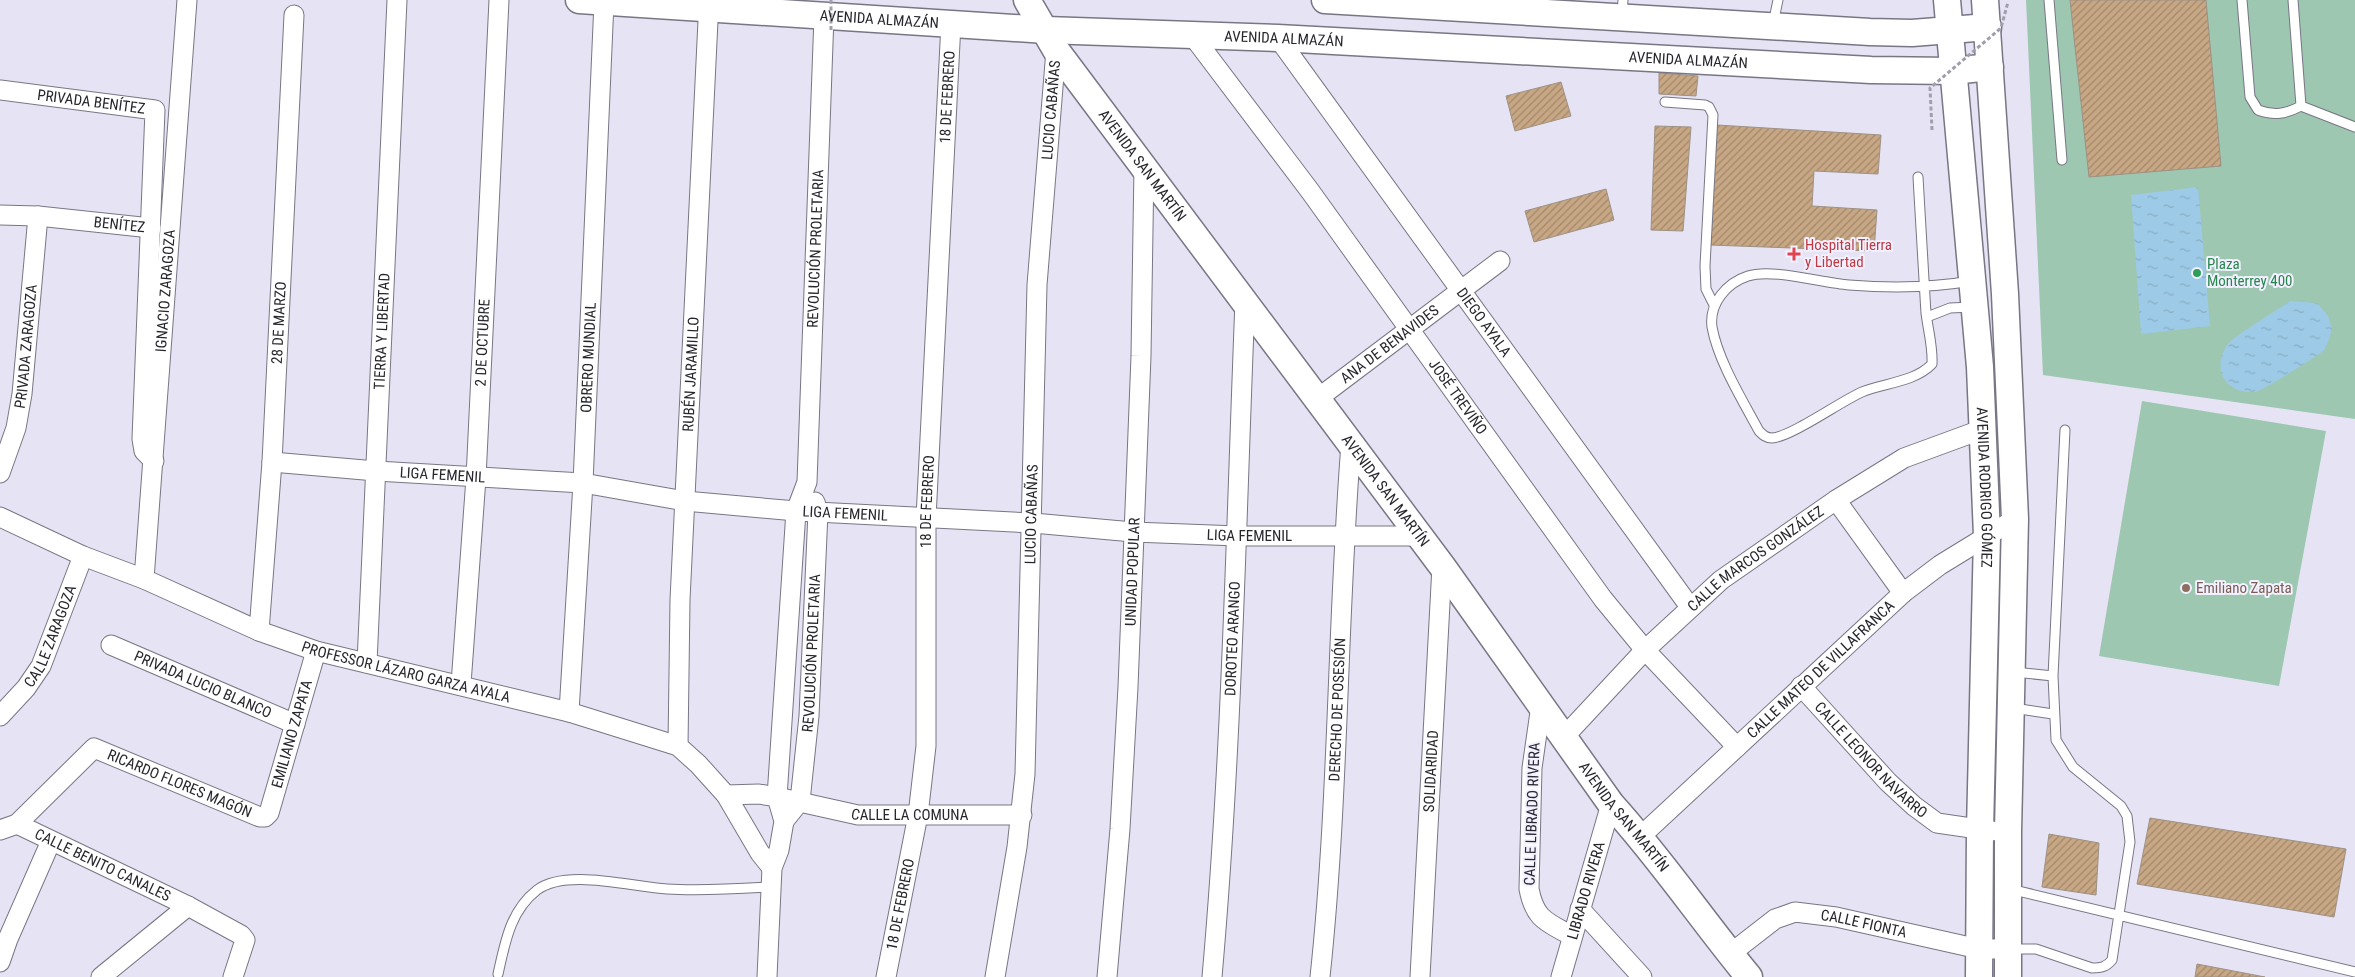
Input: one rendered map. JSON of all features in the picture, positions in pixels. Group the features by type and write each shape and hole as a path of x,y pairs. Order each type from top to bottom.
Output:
{"street":[{"name":"TIERRA Y LIBERTAD","path":"367,663 397,0"},
{"name":"2 DE OCTUBRE","path":"461,684 476,478 499,0"},
{"name":"AVENIDA SAN MARTÍN","path":"1027,0 1051,40 1420,536 1563,738 1612,804 1641,836 1749,977"},
{"path":"1325,0 1623,9 1773,27 1878,32 1950,31 1988,28"},
{"name":"AVENIDA RODRIGO GÓMEZ","path":"1947,0 1975,307 1983,429 1987,536 1980,830 1979,977"},
{"name":"AVENIDA ALMAZÁN","path":"591,1 708,5 829,16 952,23 1051,40 1192,35 1871,70 1953,71 1990,66"},
{"name":"OBRERO MUNDIAL","path":"569,712 583,483 591,1"},
{"name":"AVENIDA RODRIGO GÓMEZ","path":"1997,1 1988,28 2008,342 2015,519 2008,832 2008,977"},
{"name":"IGNACIO ZARAGOZA","path":"144,579 187,2"},
{"name":"RUBÉN JARAMILLO","path":"678,746 685,501 708,5"},
{"name":"28 DE MARZO","path":"259,631 272,462 294,15"},
{"name":"REVOLUCIÓN PROLETARIA","path":"767,977 772,868 779,850 784,821 777,797 796,511 807,482 829,16"},
{"name":"18 DE FEBRERO","path":"886,977 918,814 926,746 926,518 952,23"},
{"name":"JOSÉ TREVIÑO","path":"1192,35 1310,190 1603,599 1645,650 1737,747"},
{"name":"DIEGO AYALA","path":"1278,38 1690,607"},
{"name":"LUCIO CABAÑAS","path":"994,977 1022,815 1025,774 1033,523 1037,285 1051,40"},
{"name":"PRIVADA BENÍTEZ","path":"0,90 155,110 151,228"},
{"name":"UNIDAD POPULAR","path":"1106,977 1120,820 1128,687 1141,356 1144,166"},
{"name":"BENÍTEZ","path":"0,215 38,216 151,228 142,439 144,451 154,461"},
{"name":"PRIVADA ZARAGOZA","path":"0,473 16,428 22,394 38,216"},
{"name":"ANA DE BENAVIDES","path":"1317,398 1500,262"},
{"name":"DOROTEO ARANGO","path":"1212,977 1224,817 1238,536 1245,300"},
{"name":"CALLE MARCOS GONZÁLEZ","path":"1563,738 1645,650 1690,607 1760,551 1836,500 1904,458 1983,429"},
{"name":"DERECHO DE POSESIÓN","path":"1320,977 1333,788 1344,537 1351,444"},
{"name":"LIGA FEMENIL","path":"272,462 376,472 583,483 685,501 796,511 1033,523 1133,532 1238,536 1420,536"},
{"name":"REVOLUCIÓN PROLETARIA","path":"784,821 800,801 808,716 818,512 807,482"},
{"path":"1836,500 1903,593"},
{"name":"PROFESSOR LÁZARO GARZA AYALA","path":"0,517 83,556 144,579 259,631 316,651 461,684 569,712 678,746 726,794 760,853 772,868"},
{"name":"CALLE MATEO DE VILLAFRANCA","path":"1641,836 1903,593 1940,566 2015,519"},
{"name":"CALLE ZARAGOZA","path":"2,710 26,688 41,666 83,556"},
{"name":"SOLIDARIDAD","path":"1420,977 1442,566"},
{"name":"PRIVADA LUCIO BLANCO","path":"111,645 295,724"},
{"name":"EMILIANO ZAPATA","path":"265,817 269,813 316,651"},
{"name":"CALLE LEONOR NAVARRO","path":"1801,686 1888,782 1936,823 2008,832"},
{"name":"CALLE LIBRADO RIVERA","path":"1541,705 1532,768 1529,889 1532,906 1542,919 1572,936"},
{"name":"RICARDO FLORES MAGÓN","path":"8,827 94,748 260,817 265,817"},
{"name":"CALLE LA COMUNA","path":"726,794 759,794 800,801 858,815 1022,815"},
{"name":"LIBRADO RIVERA","path":"1561,977 1612,804"},
{"name":"CALLE BENITO CANALES","path":"8,827 51,841 188,906 245,938 233,977"},
{"path":"0,962 8,939 51,841"},
{"path":"101,977 188,906"},
{"path":"1580,909 1642,977"},
{"name":"CALLE FIONTA","path":"1730,954 1775,919 1795,912 1827,916 1979,949 2008,949"}],"lane":[{"path":"1773,27 1778,0"},
{"path":"2050,0 2062,160"},
{"path":"2242,0 2250,97 2258,110 2270,114 2284,114 2301,106 2355,127"},
{"path":"2293,0 2301,106"},
{"path":"1665,102 1705,105 1710,107 1713,115 1705,266 1706,289 1714,304 1712,326 1716,345 1759,431 1765,436 1773,438 1791,431 1862,392 1926,370 1932,364 1933,353 1924,286 1918,177"},
{"path":"1714,304 1733,284 1755,274 1849,285 1924,286 1973,281"},
{"path":"1927,317 1950,308 1975,307"},
{"path":"2008,949 2036,949 2092,968 2100,968 2112,960 2130,842 2127,816 2121,806 2073,767 2062,754 2056,740 2053,676 2065,430"},
{"path":"2012,672 2053,676"},
{"path":"2011,708 2054,714"},
{"path":"498,974 512,920 524,902 549,883 578,880 667,889 770,887"},
{"path":"2008,888 2355,972"}],"path":[{"path":"1932,130 1930,88 2001,28 1997,1"}],"green space":[{"name":"Plaza Monterrey 400","path":"2026,0 2355,0 2355,419 2043,375"},
{"path":"2142,401 2326,431 2279,686 2099,656"}],"water":[{"path":"2198,187 2210,326 2141,334 2131,195"},
{"path":"2290,301 2317,303 2328,316 2332,329 2324,350 2255,392 2245,392 2229,385 2221,371 2222,354 2227,345"}],"building":[{"path":"2070,0 2206,0 2221,166 2089,177"},
{"path":"1659,73 1698,76 1696,96 1659,94"},
{"path":"1561,82 1571,116 1515,131 1506,96"},
{"path":"1717,125 1881,135 1878,174 1814,171 1812,206 1877,210 1874,251 1710,245"},
{"path":"1655,126 1691,127 1683,231 1651,230"},
{"path":"1606,189 1614,220 1534,242 1525,211"},
{"path":"2150,818 2346,849 2334,917 2137,884"},
{"path":"2049,834 2099,843 2096,895 2042,887"},
{"path":"2197,964 2265,977 2195,977"}],"place":[{"name":"Hospital Tierra y Libertad","path":"1794,254"},
{"name":"Plaza Monterrey 400","path":"2197,273"},
{"name":"Emiliano Zapata","path":"2186,588"}]}
